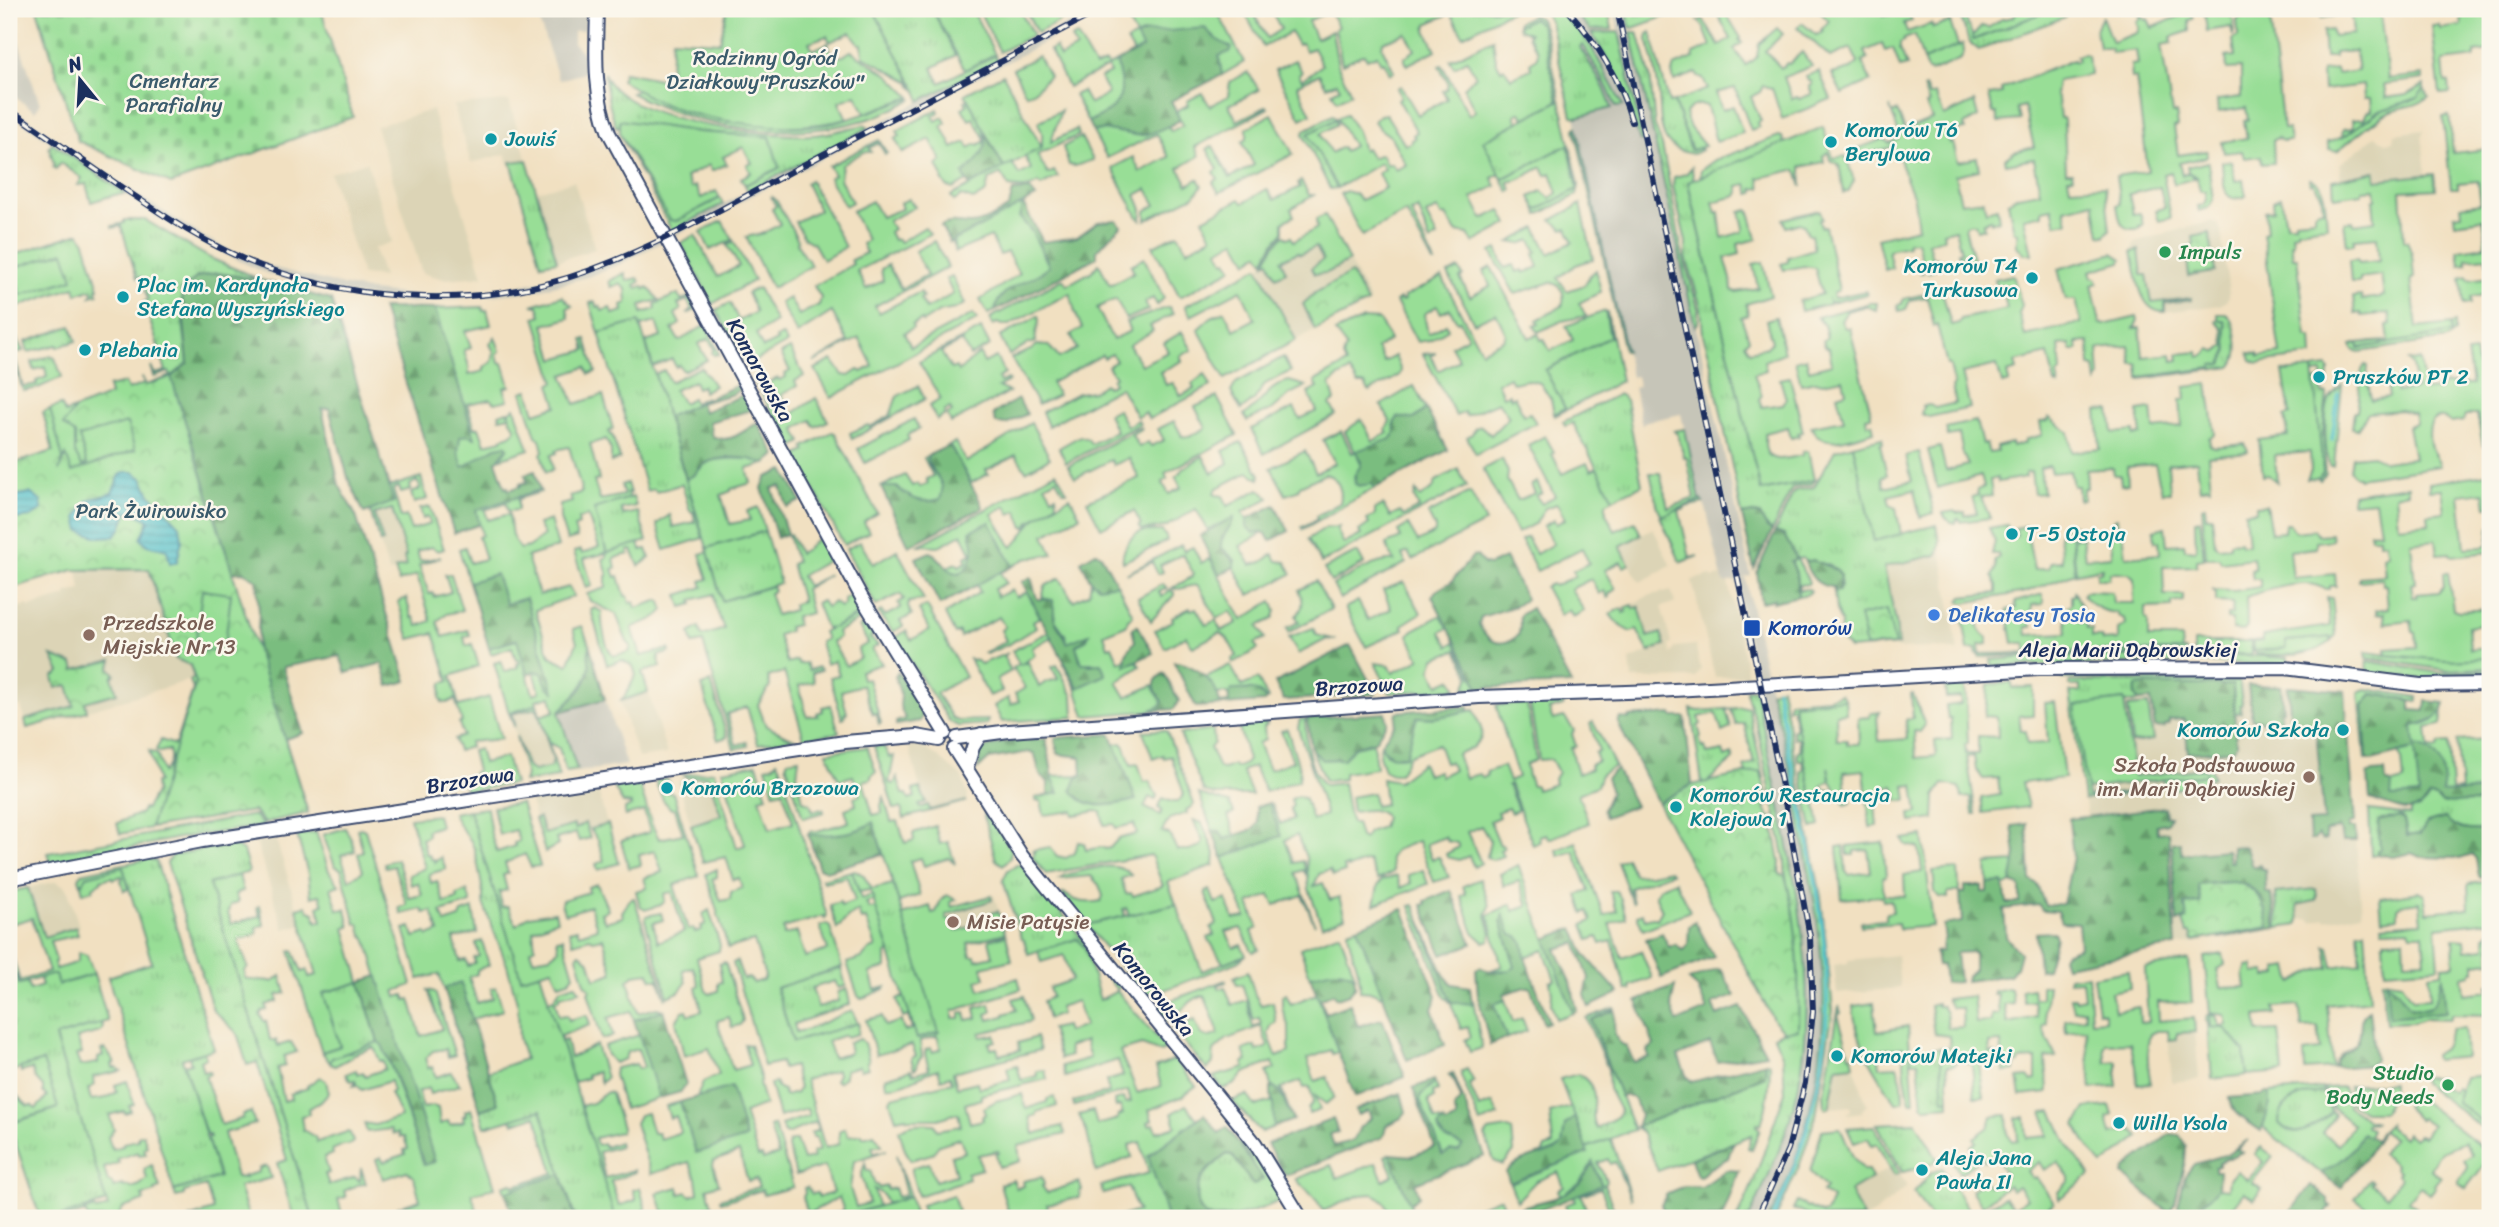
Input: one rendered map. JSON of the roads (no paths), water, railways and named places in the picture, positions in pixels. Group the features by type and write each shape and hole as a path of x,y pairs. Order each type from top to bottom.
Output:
{"street":[{"name":"Komorowska","path":"597,9 596,80 609,133 862,598 967,767 999,824 1255,1143 1301,1218"},
{"name":"Aleja Marii Dąbrowskiej","path":"1765,683 2039,669 2285,668 2420,685 2490,684"},
{"name":"Brzozowa","path":"9,879 202,841 866,739 917,736 949,740 981,734 1479,697 1656,691 1765,683"},
{"path":"967,767 973,747 981,734"}],"water":[{"path":"133,472 142,478 150,494 180,526 182,540 177,562 170,563 167,550 148,545 141,539 149,520 133,512 127,513 121,529 114,536 99,537 80,531 77,517 85,504 91,499 112,493 120,475"},
{"path":"30,493 41,501 42,510 31,517 15,519 11,513 10,500 13,496"}],"waterway":[{"path":"2332,440 2338,394"},
{"path":"1773,1218 1803,1142 1817,1090 1827,1009 1823,928 1817,888 1777,689"}],"railway":[{"path":"9,109 167,217 241,258 301,279 341,288 424,297 466,296 508,292 548,283 588,271 648,246 1102,9"},
{"path":"1567,9 1606,62 1621,91 1632,122"},
{"path":"1617,9 1781,781 1810,937 1813,1012 1805,1083 1788,1149 1757,1218"}],"place":[{"name":"Jowiś","path":"491,139"},
{"name":"Komorów T6 Berylowa","path":"1831,142"},
{"name":"Impuls","path":"2165,252"},
{"name":"Komorów T4 Turkusowa","path":"2032,278"},
{"name":"Plac im. Kardynała Stefana Wyszyńskiego","path":"123,297"},
{"name":"Plebania","path":"85,350"},
{"name":"Pruszków PT 2","path":"2319,377"},
{"name":"T-5 Ostoja","path":"2012,534"},
{"name":"Delikatesy Tosia","path":"1934,615"},
{"name":"Komorów","path":"1752,628"},
{"name":"Przedszkole Miejskie Nr 13","path":"89,635"},
{"name":"Komorów Szkoła","path":"2343,730"},
{"name":"Szkoła Podstawowa im. Marii Dąbrowskiej","path":"2309,777"},
{"name":"Komorów Brzozowa","path":"667,788"},
{"name":"Komorów Restauracja Kolejowa 1","path":"1676,807"},
{"name":"Misie Patysie","path":"953,922"},
{"name":"Komorów Matejki","path":"1837,1056"},
{"name":"Studio Body Needs","path":"2448,1085"},
{"name":"Willa Ysola","path":"2119,1123"},
{"name":"Aleja Jana Pawła II","path":"1922,1170"}],"park label":[{"name":"Rodzinny Ogród Działkowy\"Pruszków\"","path":"765,70"},
{"name":"Cmentarz Parafialny","path":"174,93"},
{"name":"Park Żwirowisko","path":"151,511"}]}
